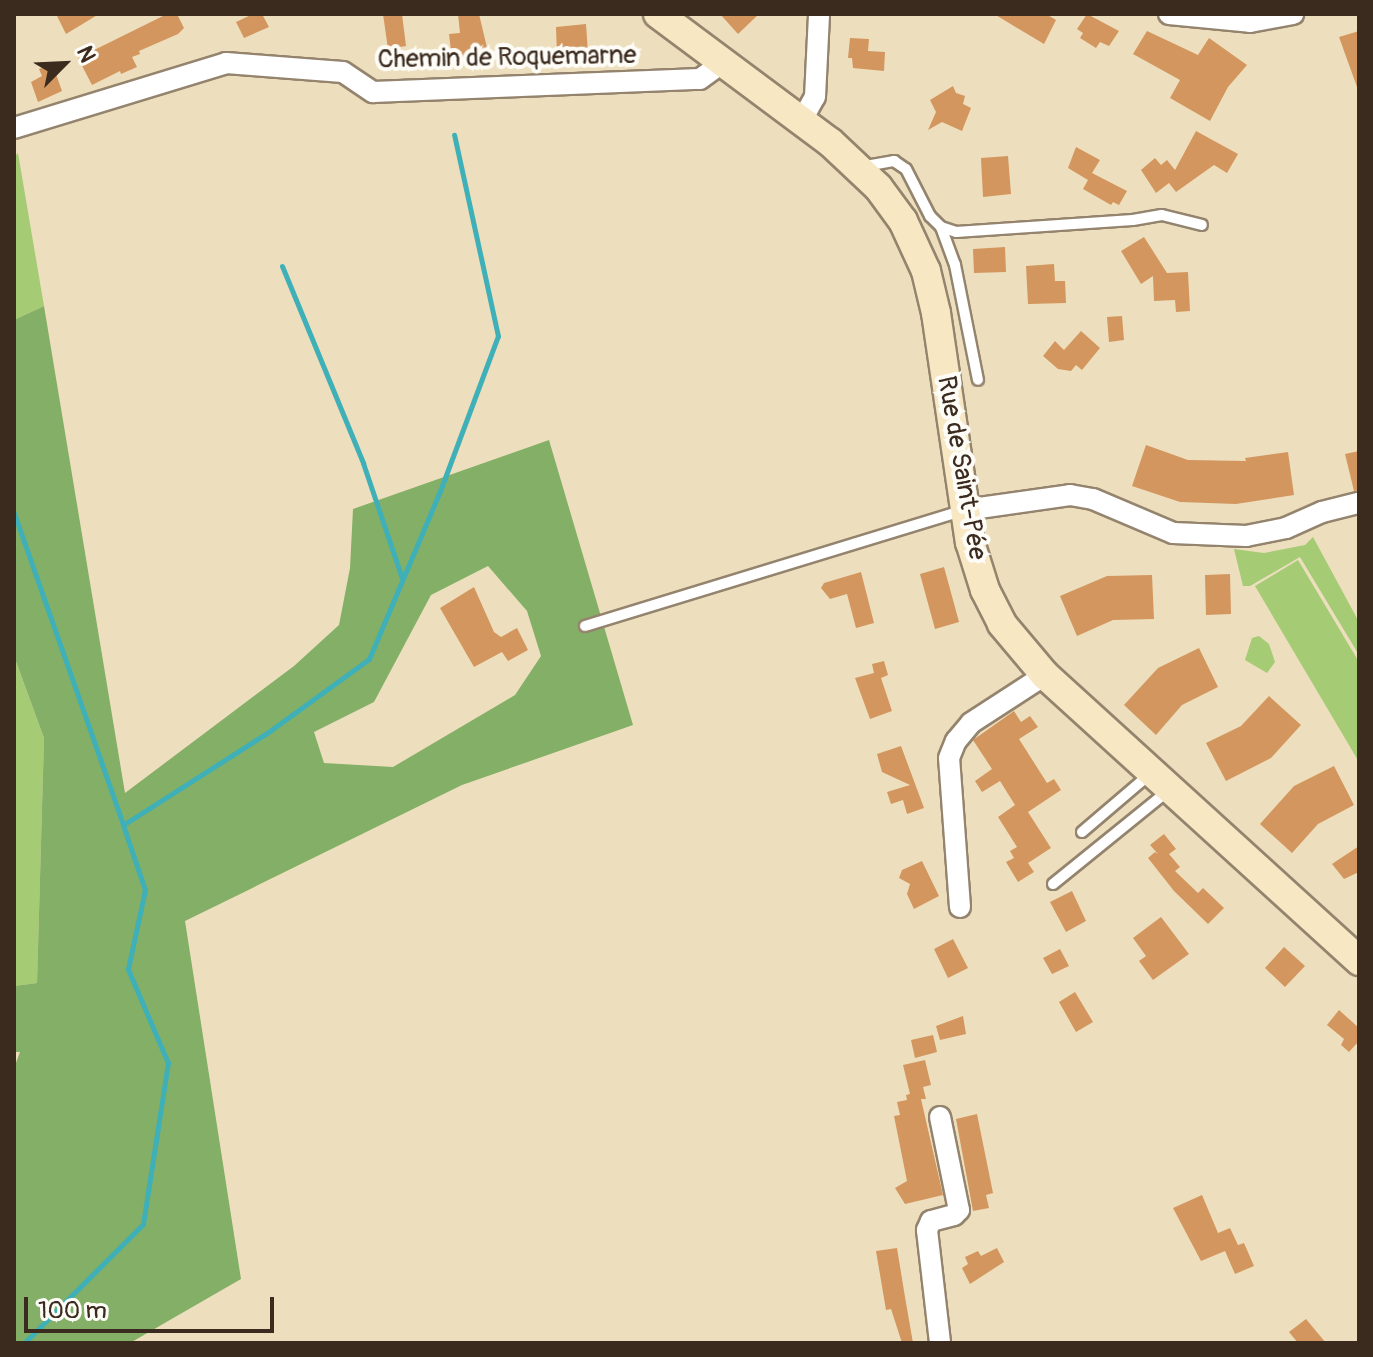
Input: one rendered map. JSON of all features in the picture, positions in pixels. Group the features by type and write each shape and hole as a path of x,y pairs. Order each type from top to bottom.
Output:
{"main road":[{"name":"Rue de Saint-Pée","path":"666,20 802,120 859,167 903,221 926,271 936,313 970,542 985,590 1002,624 1045,675 1359,961"}],"street":[{"path":"802,120 815,97 819,14"},
{"path":"1169,14 1250,22 1293,14"},
{"name":"Chemin de Roquemarne","path":"14,128 226,63 343,72 373,92 700,79 723,62"},
{"path":"965,510 1070,495 1093,499 1173,533 1246,536 1359,503"},
{"path":"960,907 949,758 956,741 971,723 1045,675"},
{"path":"940,1117 959,1210 954,1215 931,1221 927,1230 940,1343"}],"lane":[{"path":"859,167 894,161 906,169 930,216 941,227 955,265 978,380"},
{"path":"941,227 956,232 1133,220 1162,215 1202,225"},
{"path":"585,626 965,510"},
{"path":"1082,832 1160,781"},
{"path":"1053,884 1160,781"}],"green space":[{"path":"18,153 44,306 14,320 14,157"},
{"path":"44,306 125,793 294,666 339,625 350,568 353,509 549,440 633,725 462,785 185,921 241,1279 130,1343 14,1343 14,1068 20,1052 14,1052 14,986 37,983 44,738 14,656 14,320","holes":["488,566 527,611 541,656 515,695 393,767 324,763 314,732 374,702 431,595"]},
{"path":"1313,537 1359,622 1359,655 1300,557 1250,586 1243,586 1234,549 1264,553 1305,545"},
{"path":"1298,560 1359,662 1359,762 1255,586"},
{"path":"1259,636 1269,644 1275,662 1267,673 1245,660 1252,638"},
{"path":"14,656 44,738 37,983 14,986"}],"building":[{"path":"56,14 99,14 66,34"},
{"path":"167,14 177,14 184,28 178,34 139,51 140,54 132,57 137,67 121,74 120,71 92,85 78,58"},
{"path":"253,14 262,14 269,27 244,38 236,22"},
{"path":"383,14 402,14 406,46 388,49"},
{"path":"458,14 479,14 489,56 452,59 449,34 460,33"},
{"path":"720,14 759,14 738,34"},
{"path":"994,14 1046,14 1056,20 1044,44"},
{"path":"1087,14 1119,31 1109,46 1100,42 1096,48 1080,38 1083,33 1077,29"},
{"path":"586,24 588,53 557,56 556,27"},
{"path":"1147,31 1198,55 1209,38 1247,65 1228,87 1210,121 1170,98 1180,80 1133,54"},
{"path":"1359,31 1359,87 1357,87 1339,37"},
{"path":"850,38 869,39 868,51 885,52 884,71 853,68 852,58 848,58"},
{"path":"52,63 62,91 38,102 31,82 42,76 39,69"},
{"path":"953,86 956,93 965,96 963,104 971,108 962,131 942,122 928,130 936,112 930,100"},
{"path":"1196,131 1238,154 1227,173 1214,165 1176,192 1169,183 1156,193 1141,170 1155,158 1161,165 1167,160 1175,170"},
{"path":"1076,147 1100,160 1092,173 1127,191 1119,205 1113,202 1111,205 1083,189 1088,180 1068,168"},
{"path":"1008,156 1011,194 983,197 981,158"},
{"path":"1144,237 1167,273 1188,272 1190,311 1176,312 1175,300 1154,301 1153,276 1141,284 1121,251"},
{"path":"1005,247 1006,272 974,273 973,249"},
{"path":"1054,264 1055,281 1065,281 1066,303 1028,304 1026,266"},
{"path":"1122,316 1124,340 1109,342 1107,317"},
{"path":"1081,331 1100,348 1082,370 1076,365 1071,371 1058,369 1043,356 1055,341 1064,350"},
{"path":"1146,445 1188,460 1246,461 1245,458 1288,452 1294,495 1236,504 1180,502 1132,486"},
{"path":"1359,451 1359,490 1354,491 1345,454"},
{"path":"944,567 959,622 935,629 920,574"},
{"path":"861,572 874,623 856,628 847,594 830,599 821,588 824,583"},
{"path":"1230,574 1231,614 1206,615 1205,575"},
{"path":"1152,575 1154,619 1113,620 1077,636 1060,596 1107,576"},
{"path":"474,587 494,632 501,637 517,628 528,650 508,661 502,652 474,667 440,608"},
{"path":"1199,648 1218,687 1182,705 1156,735 1124,705 1158,668"},
{"path":"884,661 888,675 881,678 892,711 870,719 855,678 874,673 872,664"},
{"path":"1269,696 1301,725 1271,758 1226,781 1206,743 1241,726"},
{"path":"1014,711 1021,722 1030,716 1038,727 1019,739 1047,783 1054,779 1061,790 1028,812 1051,848 1028,863 1034,872 1018,882 1006,862 1014,858 1010,851 1017,847 998,817 1015,805 1000,781 982,792 975,781 992,769 973,740"},
{"path":"901,746 924,808 907,814 903,800 891,804 887,792 910,785 882,772 877,754"},
{"path":"1334,766 1354,805 1318,824 1292,853 1260,824 1294,786"},
{"path":"1164,834 1176,849 1169,854 1180,867 1175,871 1198,893 1203,888 1224,908 1208,924 1174,891 1148,858 1155,852 1158,854 1150,845"},
{"path":"1359,846 1359,872 1344,879 1332,864"},
{"path":"922,861 939,896 914,909 907,894 910,884 899,878 902,870"},
{"path":"1072,891 1086,921 1066,932 1050,902"},
{"path":"1161,917 1189,954 1153,980 1139,961 1146,956 1133,938"},
{"path":"953,939 968,968 948,978 934,949"},
{"path":"1284,947 1305,966 1285,987 1265,968"},
{"path":"1060,949 1069,966 1052,974 1043,958"},
{"path":"1075,992 1093,1022 1076,1032 1059,1002"},
{"path":"1339,1010 1359,1028 1359,1041 1349,1052 1341,1045 1344,1039 1327,1025"},
{"path":"963,1016 966,1034 940,1040 936,1026"},
{"path":"933,1035 937,1052 915,1058 911,1040"},
{"path":"925,1060 931,1085 923,1087 926,1099 921,1099 943,1195 905,1204 895,1188 907,1181 894,1116 900,1115 897,1102 907,1100 906,1095 910,1094 903,1065"},
{"path":"977,1114 993,1193 986,1195 989,1208 973,1211 956,1119"},
{"path":"1202,1195 1218,1233 1230,1228 1238,1245 1244,1243 1254,1266 1235,1274 1225,1251 1201,1261 1173,1208"},
{"path":"897,1248 913,1343 902,1343 891,1309 886,1310 876,1251"},
{"path":"997,1248 1004,1262 970,1284 962,1268 968,1264 965,1257 978,1251 981,1256"},
{"path":"1306,1319 1326,1343 1298,1343 1289,1332"}],"waterway":[{"path":"24,1343 143,1224 168,1063 128,969 145,890 123,825 267,733 369,659 440,491 498,336 454,135"},
{"path":"282,266 363,463 402,578"},
{"path":"14,513 123,825"}]}
